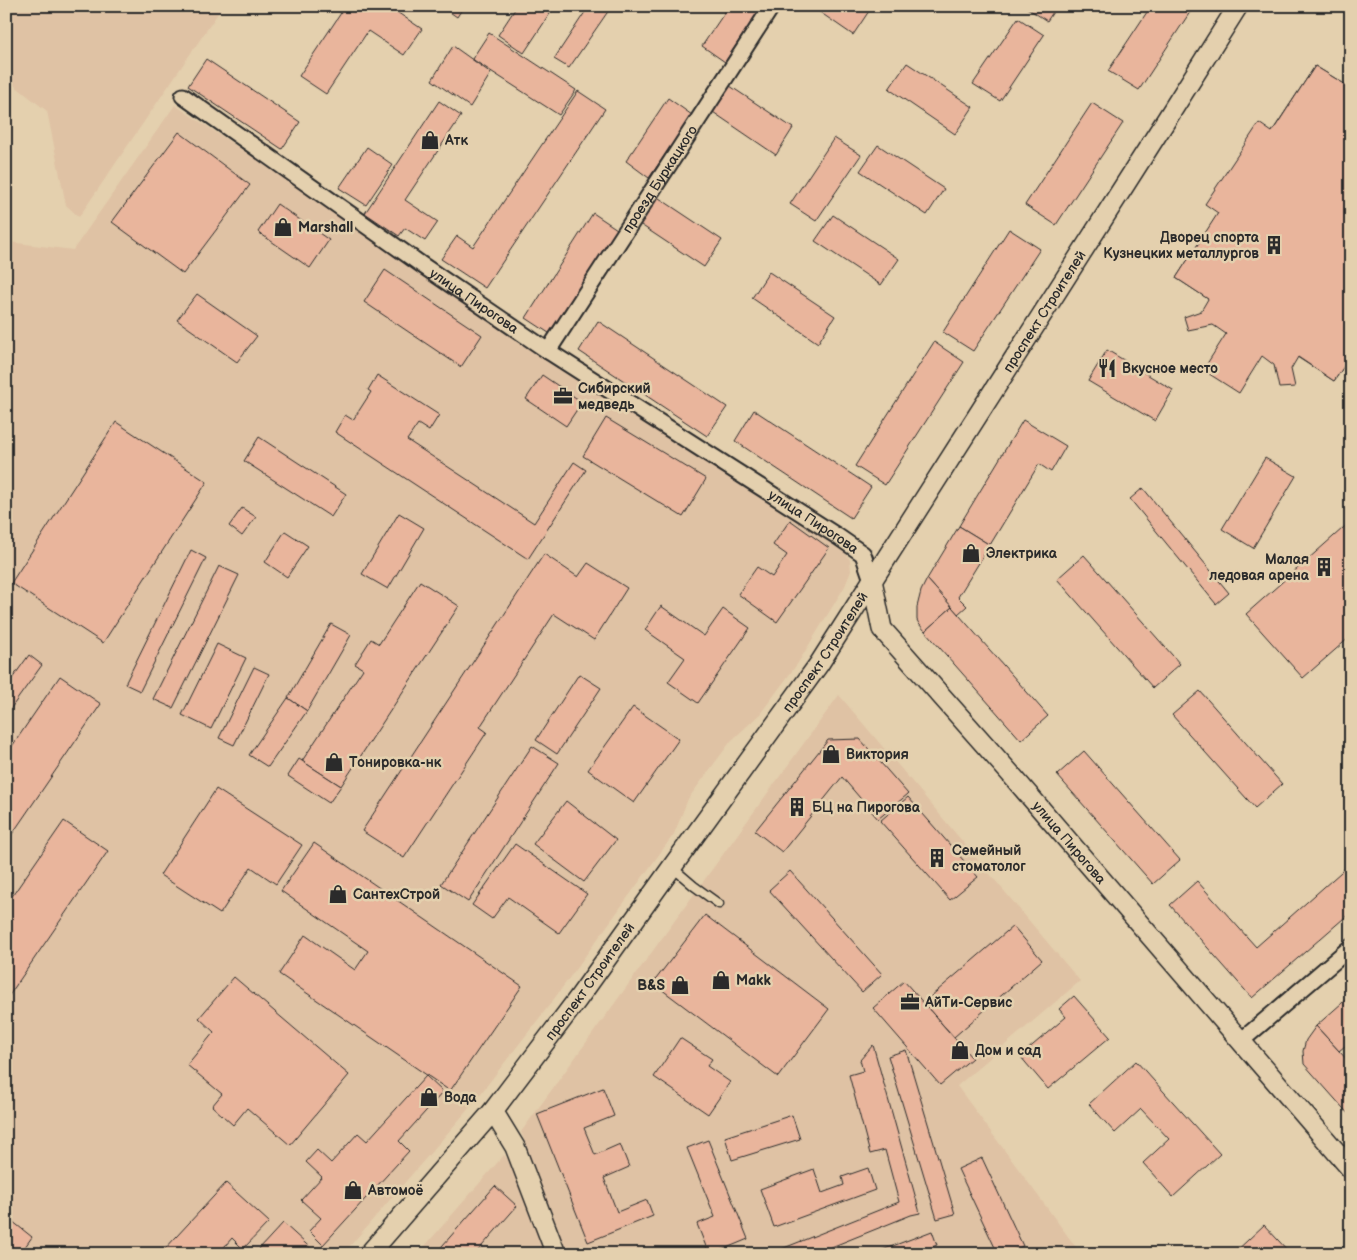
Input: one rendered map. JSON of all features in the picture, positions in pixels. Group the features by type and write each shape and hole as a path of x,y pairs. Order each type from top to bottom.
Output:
{"street":[{"name":"проезд Буркацкого","path":"548,351 772,6"},
{"name":"проспект Строителей","path":"369,1254 493,1111 577,1000 819,664 1164,126 1235,9"},
{"name":"улица Пирогова","path":"183,96 548,351 863,554 872,580 882,629 969,726 1351,1169"},
{"path":"1241,1041 1351,947"},
{"path":"493,1111 515,1147 556,1254"}],"lane":[{"path":"672,866 694,886 719,904"}],"shaded area":[{"path":"6,6 223,6 79,217 66,205 47,111 6,79"},
{"path":"175,105 844,551 850,560 851,571 845,586 798,663 760,714 731,741 688,799 674,834 551,1003 471,1106 343,1254 6,1254 6,247 9,242 73,250"},
{"path":"839,695 1080,981 957,1086 1081,1254 567,1254 521,1132"},
{"path":"504,1155 512,1164 546,1254 418,1254"}],"building":[{"path":"331,6 388,6 422,29 404,55 368,31 326,94 299,76 341,13"},
{"path":"441,6 464,6 457,17"},
{"path":"517,6 555,6 524,53 498,35"},
{"path":"589,6 603,6 609,10 569,68 554,59"},
{"path":"729,6 762,6 725,62 702,46"},
{"path":"811,6 868,6 871,8 853,35"},
{"path":"1024,6 1057,6 1047,21"},
{"path":"1151,6 1194,6 1139,90 1108,71"},
{"path":"1018,18 1044,35 1000,101 973,84"},
{"path":"489,33 576,90 559,115 472,59"},
{"path":"453,46 491,73 470,107 432,80"},
{"path":"206,59 300,122 282,149 188,86"},
{"path":"907,63 973,107 955,134 889,89"},
{"name":"Дворец спорта Кузнецких металлургов","path":"1315,66 1351,88 1351,356 1334,381 1176,278"},
{"name":"Дворец спорта Кузнецких металлургов","path":"1315,66 1351,88 1351,356 1334,381 1298,357 1291,369 1295,387 1279,388 1274,365 1262,356 1239,393 1203,370 1226,334 1213,325 1188,330 1184,317 1201,311 1208,299 1176,278 1218,213 1205,204 1259,123 1272,132"},
{"path":"1351,66 1351,88 1347,67"},
{"path":"727,84 793,128 776,155 710,110"},
{"path":"578,91 605,109 485,288 441,259 457,236 473,247"},
{"path":"668,98 692,115 649,178 626,161"},
{"path":"439,101 461,116 405,200 438,222 425,241 405,228 399,236 365,213"},
{"path":"1092,103 1123,123 1056,225 1025,205"},
{"path":"179,132 250,185 183,274 112,222"},
{"path":"834,138 861,155 816,221 790,204"},
{"path":"878,145 944,189 927,215 860,171"},
{"path":"367,147 393,165 366,205 339,188"},
{"path":"656,196 722,240 704,267 638,223"},
{"path":"277,204 329,240 310,268 258,232"},
{"path":"593,213 620,231 552,335 526,318"},
{"path":"833,215 899,259 881,285 815,241"},
{"path":"1009,229 1040,249 973,351 943,332"},
{"path":"385,270 482,335 461,367 364,302"},
{"path":"769,272 835,316 818,343 752,298"},
{"path":"197,294 257,336 237,362 177,320"},
{"path":"598,321 727,407 707,436 579,351"},
{"path":"934,342 964,362 885,485 855,466"},
{"path":"1107,350 1173,390 1155,421 1088,381"},
{"path":"377,375 439,415 429,431 418,424 407,440 534,523 574,462 586,470 528,559 335,432 345,415 353,420 371,392 368,390"},
{"path":"542,375 582,402 566,426 526,399"},
{"path":"754,410 871,487 851,518 735,441"},
{"path":"606,418 706,479 683,517 583,456"},
{"path":"1023,420 1066,446 1051,472 1039,464 990,545 959,526"},
{"path":"116,422 207,482 103,643 11,583"},
{"path":"259,437 346,494 331,517 244,461"},
{"path":"1265,458 1296,476 1253,548 1222,529"},
{"path":"1143,488 1229,593 1216,604 1130,499"},
{"path":"242,508 256,517 242,536 229,526"},
{"path":"399,513 424,528 388,589 362,574"},
{"path":"790,520 829,548 777,622 738,594 757,567 772,577 787,555 773,545"},
{"name":"Малая ледовая арена","path":"1351,521 1351,636 1303,678 1246,614"},
{"path":"959,526 990,545 958,597 967,606 958,614 927,579"},
{"path":"285,531 308,546 287,577 265,562"},
{"path":"191,550 206,558 140,691 125,684"},
{"path":"544,554 578,577 588,563 627,588 594,640 554,614 480,727 487,732 404,858 362,831"},
{"path":"1084,555 1180,664 1153,688 1057,579"},
{"path":"219,566 239,575 173,708 153,699"},
{"path":"927,579 952,607 925,631 917,620 917,607 921,591"},
{"path":"420,581 459,606 341,786 302,761 363,669 355,664 371,639 379,644"},
{"path":"661,606 704,636 723,609 750,628 698,703 668,682 685,658 645,630"},
{"path":"952,607 1048,716 1021,740 925,631"},
{"path":"331,624 351,635 307,711 288,698"},
{"path":"217,644 246,658 211,729 182,715"},
{"path":"29,655 42,665 6,715 6,687"},
{"path":"254,667 269,674 234,745 219,738"},
{"path":"579,674 601,688 557,754 536,740"},
{"path":"60,676 101,704 6,843 6,755"},
{"path":"1200,691 1282,784 1255,808 1172,715"},
{"path":"288,698 307,711 268,767 249,755"},
{"path":"633,707 679,739 634,803 588,770"},
{"name":"БЦ на Пирогова","path":"860,739 908,794 878,819 842,777 782,852 755,831 828,740"},
{"path":"532,746 559,763 468,902 441,884"},
{"path":"1084,751 1180,860 1153,884 1057,775"},
{"path":"299,759 341,786 329,803 288,776"},
{"path":"216,789 302,845 276,884 251,867 220,914 160,875"},
{"name":"Семейный стоматолог","path":"908,797 978,877 950,900 880,821"},
{"path":"566,801 616,840 584,882 533,844"},
{"path":"64,821 108,851 6,1000 6,905"},
{"path":"314,843 522,986 450,1091 279,974 305,935 355,970 368,951 281,891"},
{"path":"515,844 587,894 559,933 508,897 492,919 472,905"},
{"path":"1349,865 1351,867 1351,912 1252,998 1170,905 1197,881 1256,947"},
{"path":"790,871 882,974 862,992 769,890"},
{"path":"705,915 829,1009 778,1077 653,983"},
{"path":"1013,926 1042,960 954,1037 923,1003"},
{"path":"234,977 349,1075 290,1145 247,1108 233,1125 212,1106 222,1094 187,1065 214,1032 199,1018"},
{"path":"904,981 972,1058 940,1085 873,1008"},
{"path":"1351,995 1351,1041 1339,1051 1316,1026"},
{"path":"1074,996 1110,1037 1048,1089 1020,1056 1066,1017 1059,1009"},
{"path":"1316,1026 1351,1064 1351,1117 1304,1064 1303,1051 1306,1040"},
{"path":"680,1038 712,1059 707,1066 730,1082 708,1114 654,1077"},
{"path":"873,1045 920,1213 814,1254 769,1254 899,1202 885,1150 870,1154 849,1075 863,1071 860,1060"},
{"path":"906,1050 955,1214 937,1219 888,1056"},
{"path":"1136,1061 1220,1154 1173,1197 1143,1163 1169,1139 1141,1109 1115,1133 1089,1104"},
{"path":"426,1076 443,1092 399,1141 409,1151 323,1245 309,1231 321,1218 301,1200 322,1177 306,1162 317,1150 331,1163 358,1133 367,1141"},
{"path":"603,1088 614,1116 584,1128 595,1155 620,1144 629,1167 604,1178 617,1212 647,1200 653,1216 588,1242 537,1114"},
{"path":"792,1115 800,1139 732,1160 725,1137"},
{"path":"708,1140 748,1239 712,1254 709,1254 697,1224 715,1217 687,1148"},
{"path":"982,1158 1023,1246 1005,1254 998,1254 958,1169"},
{"path":"868,1168 875,1190 774,1227 760,1189 814,1169 822,1193 844,1185 842,1177"},
{"path":"226,1183 269,1222 243,1249 232,1238 218,1254 168,1254 164,1250"},
{"path":"495,1186 517,1206 475,1254 435,1254"},
{"path":"12,1221 32,1237 20,1254 6,1254 6,1228"},
{"path":"283,1223 317,1254 264,1254 259,1249"},
{"path":"1264,1225 1291,1254 1233,1254"},
{"path":"932,1231 937,1245 914,1254 872,1254"}],"place":[{"name":"Атк","path":"430,140"},
{"name":"Marshall","path":"283,227"},
{"name":"Дворец спорта Кузнецких металлургов","path":"1274,245"},
{"name":"Вкусное место","path":"1107,368"},
{"name":"Сибирский медведь","path":"563,396"},
{"name":"Электрика","path":"971,553"},
{"name":"Малая ледовая арена","path":"1324,567"},
{"name":"Виктория","path":"831,754"},
{"name":"Тонировка-нк","path":"334,762"},
{"name":"БЦ на Пирогова","path":"797,807"},
{"name":"Семейный стоматолог","path":"937,858"},
{"name":"СантехСтрой","path":"338,894"},
{"name":"Makk","path":"721,980"},
{"name":"B&S","path":"680,985"},
{"name":"АйТи-Сервис","path":"910,1002"},
{"name":"Дом и сад","path":"960,1050"},
{"name":"Вода","path":"429,1097"},
{"name":"Автомоё","path":"353,1190"}]}
